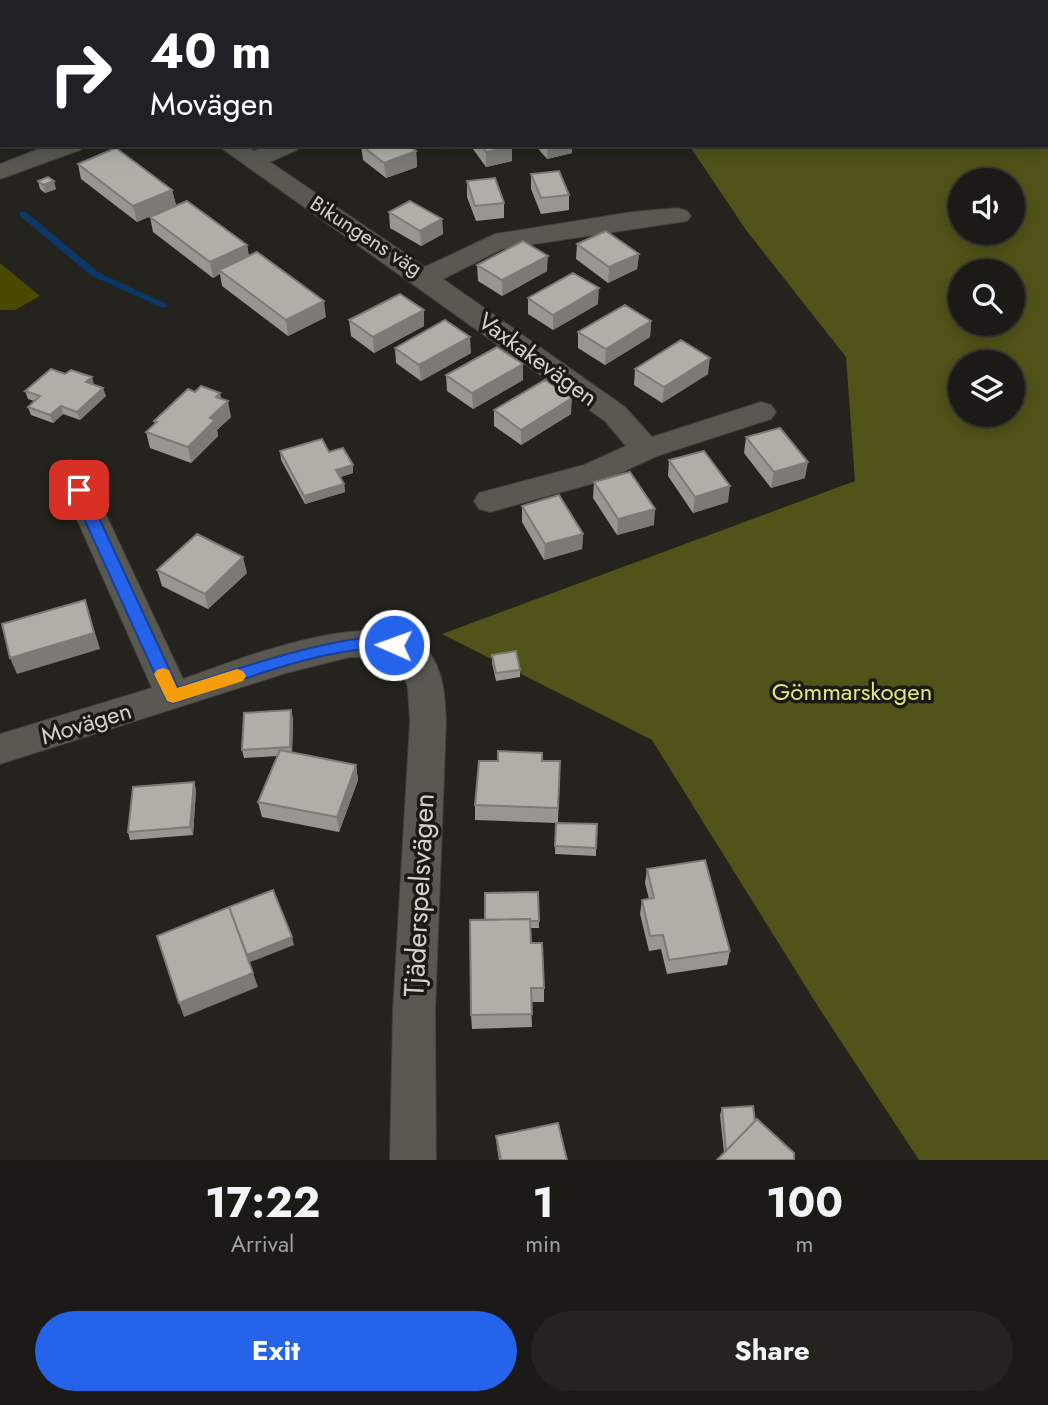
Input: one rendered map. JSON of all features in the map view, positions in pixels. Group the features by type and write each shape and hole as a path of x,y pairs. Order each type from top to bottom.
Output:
{"street":[{"path":"0,172 67,147"},
{"name":"Bikungens väg","path":"232,147 424,278 495,242 632,220 678,216"},
{"path":"252,161 284,147"},
{"name":"Vaxkakevägen","path":"424,278 615,414 646,449"},
{"path":"490,501 594,473 646,449 761,412"},
{"path":"70,470 173,696"},
{"name":"Movägen","path":"0,749 313,653 357,644 394,645"},
{"name":"Tjäderspelsvägen","path":"394,645 413,658 426,680 428,722 414,1011 413,1160"}],"shaded area":[{"path":"0,263 40,296 15,310 0,310"}],"green space":[{"name":"Gömmarskogen","path":"690,147 1048,147 1048,1160 919,1160 819,1008 652,740 442,634 855,481 846,357 746,230"}],"building":[{"path":"364,147 411,147 416,151 384,163"},
{"path":"482,147 508,147 486,152"},
{"path":"116,148 172,190 133,206 78,164"},
{"path":"559,171 569,195 541,198 531,174"},
{"path":"48,177 54,181 43,185 38,181"},
{"path":"495,178 504,203 475,206 467,181"},
{"path":"187,201 247,245 210,262 150,217"},
{"path":"410,201 442,219 420,231 389,212"},
{"path":"606,231 639,254 609,267 577,244"},
{"path":"523,241 548,256 502,280 477,265"},
{"path":"257,252 324,301 286,320 219,270"},
{"path":"573,273 599,288 553,315 528,298"},
{"path":"400,294 424,310 373,337 349,320"},
{"path":"625,305 651,321 606,349 578,332"},
{"path":"445,320 470,337 419,365 395,348"},
{"path":"681,340 710,358 664,387 635,369"},
{"path":"497,347 523,364 472,393 446,375"},
{"path":"51,369 65,374 71,370 92,377 86,382 103,388 77,412 61,406 50,415 28,407 40,396 25,391"},
{"path":"545,380 572,398 521,430 494,410"},
{"path":"201,386 220,393 216,397 228,401 210,418 215,420 188,447 146,432 188,389 195,392"},
{"path":"780,428 808,462 774,472 746,437"},
{"path":"322,439 329,452 343,448 353,465 336,470 344,484 304,496 280,451"},
{"path":"704,451 730,486 695,497 669,460"},
{"path":"630,472 655,509 618,519 594,482"},
{"path":"559,495 583,534 545,544 522,506"},
{"path":"197,534 243,557 205,594 157,570"},
{"path":"85,600 94,633 10,658 2,624"},
{"path":"516,651 520,670 496,673 492,655"},
{"path":"291,710 290,747 242,750 244,713"},
{"path":"280,750 356,765 337,817 258,802"},
{"path":"498,751 542,753 542,761 560,761 558,808 475,805 479,761 498,761"},
{"path":"194,782 190,827 128,832 133,787"},
{"path":"556,823 597,824 596,848 555,846"},
{"path":"705,860 730,951 669,960 663,935 650,936 642,900 654,898 647,869"},
{"path":"273,890 292,937 247,955 229,907"},
{"path":"538,892 539,921 485,920 485,893"},
{"path":"229,907 253,973 179,1003 157,936"},
{"path":"530,919 531,943 542,943 544,988 531,988 532,1014 471,1015 470,920"},
{"path":"753,1106 755,1121 726,1151 722,1108"},
{"path":"757,1119 794,1153 794,1160 717,1160"},
{"path":"558,1123 567,1160 501,1160 496,1136"}],"waterway":[{"path":"23,214 95,274 164,305"}],"slow traffic":[{"path":"163,674 173,696 237,676"}],"route":[{"path":"79,490 173,696 313,653 373,642 394,645"}]}
